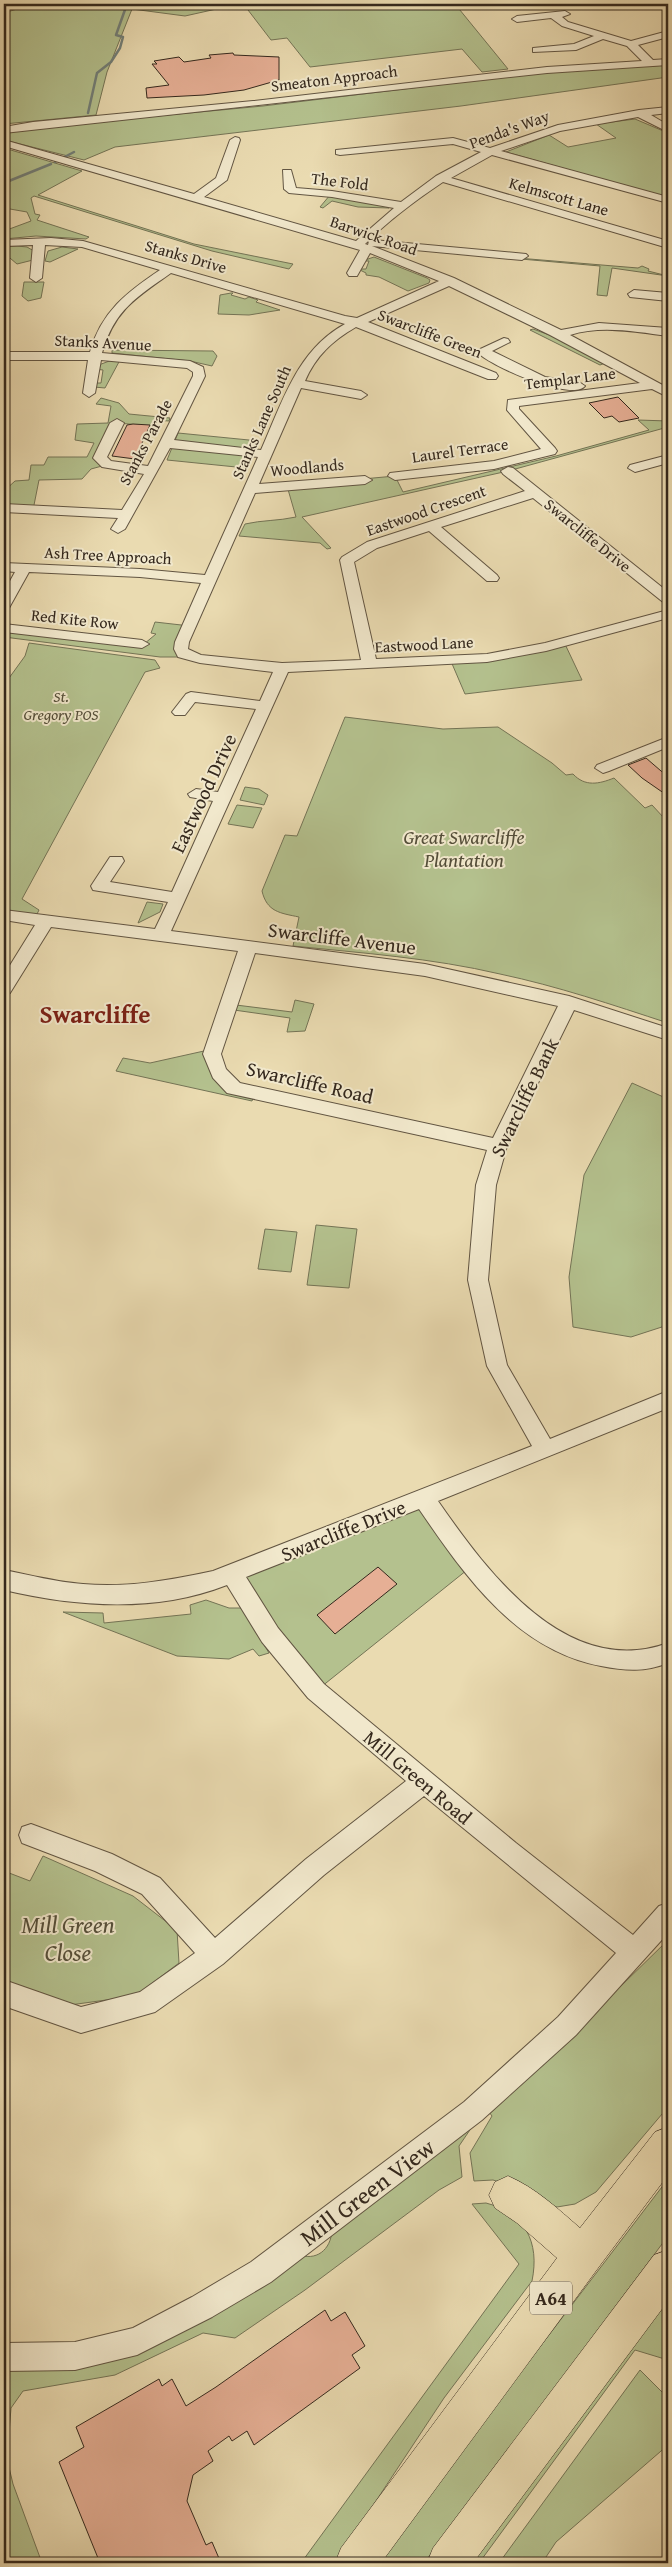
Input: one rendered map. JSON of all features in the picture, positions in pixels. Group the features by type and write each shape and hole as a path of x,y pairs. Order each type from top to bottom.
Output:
{"highway":[{"name":"A64","path":"356,2563 583,2255 668,2145"},
{"path":"508,2195 530,2210 583,2255"},
{"path":"448,2563 668,2269"}],"street":[{"path":"517,19 569,14"},
{"path":"553,15 565,24 631,44 651,64"},
{"path":"631,44 668,34"},
{"path":"537,50 576,46 604,35"},
{"name":"Smeaton Approach","path":"4,130 33,125 244,105 547,70 668,62"},
{"name":"Penda's Way","path":"362,245 404,206 440,178 490,150 553,128 639,113 668,110"},
{"path":"639,113 668,129"},
{"path":"196,198 221,180 234,139"},
{"path":"340,152 453,141 668,200"},
{"name":"Barwick Road","path":"4,143 362,245 450,282 559,335 668,393"},
{"name":"The Fold","path":"287,172 288,183 293,191 332,194 404,206"},
{"name":"Kelmscott Lane","path":"440,178 668,245"},
{"path":"36,278 39,241"},
{"name":"Stanks Drive","path":"4,243 39,241 83,244 171,268 344,320 355,321"},
{"path":"353,273 362,245 522,256"},
{"path":"88,393 100,338 118,308 171,268"},
{"name":"Stanks Lane South","path":"181,648 252,489 265,454 306,364 314,351 325,341 355,321 450,282"},
{"path":"634,294 668,297"},
{"name":"Swarcliffe Green","path":"355,321 492,376"},
{"path":"559,335 577,328 598,324 668,332"},
{"path":"468,357 504,342"},
{"path":"482,351 541,381 561,386 589,385 625,370"},
{"name":"Stanks Avenue","path":"4,356 95,356 173,362 190,365 199,370"},
{"name":"Stanks Parade","path":"118,529 152,471 199,376 199,370"},
{"path":"517,391 541,381"},
{"path":"298,384 361,395"},
{"name":"Templar Lane","path":"530,456 550,452 513,410 513,403 654,385"},
{"path":"117,423 100,458 107,464 152,471"},
{"path":"165,443 265,454"},
{"name":"Laurel Terrace","path":"395,476 494,465 530,456"},
{"path":"635,468 668,459"},
{"name":"Swarcliffe Drive","path":"508,471 668,600"},
{"name":"Woodlands","path":"252,489 365,480"},
{"name":"Eastwood Crescent","path":"370,665 361,621 350,588 347,560 372,544 534,492"},
{"path":"4,508 126,514"},
{"path":"431,526 492,578"},
{"name":"Ash Tree Approach","path":"4,567 93,570 211,580"},
{"name":"Red Kite Row","path":"4,605 24,569"},
{"name":"Eastwood Lane","path":"181,648 183,654 200,659 282,668 487,658 526,652 668,614"},
{"name":"Red Kite Row","path":"4,628 147,641"},
{"name":"Eastwood Drive","path":"161,935 282,668"},
{"path":"180,712 191,697 266,706"},
{"path":"603,768 668,742"},
{"path":"196,794 224,798"},
{"path":"116,861 99,886 178,898"},
{"name":"Swarcliffe Avenue","path":"4,915 425,970 569,1002 668,1034"},
{"path":"4,989 46,921"},
{"name":"Swarcliffe Road","path":"248,948 212,1054 215,1068 221,1078 234,1088 498,1146"},
{"name":"Swarcliffe Bank","path":"546,1450 497,1366 478,1280 486,1185 498,1146 536,1076 569,1002"},
{"name":"Swarcliffe Drive","path":"4,1580 86,1596 118,1596 171,1591 232,1574 546,1450 668,1399"},
{"path":"424,1498 472,1566 528,1624 567,1648 605,1658 641,1661 668,1654"},
{"name":"Mill Green Road","path":"232,1574 270,1635 316,1691 423,1782 634,1952"},
{"path":"4,1994 81,2020 146,2003 214,1955 315,1866 423,1782"},
{"path":"31,1835 103,1862 151,1886 214,1955"},
{"name":"Mill Green View","path":"4,2358 75,2356 137,2341 202,2307 260,2272 472,2111 567,2026 668,1915"}],"green space":[{"path":"33,4 239,4 185,16 132,9 107,72 96,115 4,124 4,13"},
{"path":"252,4 455,4 508,69 482,72 462,49 310,67 287,38 271,40 248,10 257,7"},
{"path":"668,65 668,77 461,106 115,147 84,160 8,141 6,134 19,129 263,106 554,71"},
{"path":"635,119 668,133 668,198 506,152 549,135 568,147 616,138 596,124"},
{"path":"4,148 82,171 38,195 194,244 293,264 289,269 212,251 34,196 31,198 35,214 40,215 37,220 89,237 86,239 36,236 4,239 4,231 31,221 27,212 10,209 4,211"},
{"path":"330,195 383,205 389,208 358,207 332,201 323,208 320,207"},
{"path":"4,247 27,247 34,251 33,260 17,264 4,253"},
{"path":"62,247 78,249 50,262 45,261 48,251"},
{"path":"385,247 638,268 642,266 649,269 648,271 668,276 612,268 607,296 597,295 600,266"},
{"path":"374,257 427,278 430,280 429,283 408,291 379,277 366,275 366,273 358,269 366,269 369,261 362,261"},
{"path":"24,282 44,282 41,298 28,301 22,296"},
{"path":"233,293 231,295 245,299 249,297 258,300 256,302 280,310 249,315 218,314 220,295"},
{"path":"533,329 555,337 605,363 600,365 530,330"},
{"path":"112,350 213,351 217,356 212,366 190,361 112,353"},
{"path":"112,360 120,360 105,388 94,387 91,383 101,383 103,370 95,369 96,366"},
{"path":"101,398 119,403 129,414 170,418 169,421 155,420 152,426 117,423 102,466 91,469 82,479 39,480 33,510 4,508 4,491 15,481 29,480 31,465 44,465 48,457 87,457 94,443 75,440 77,424 108,423 111,406 96,404"},
{"path":"638,420 668,421 668,427 508,471 302,517 331,548 327,549 320,543 239,536 245,524 296,517 287,486 395,476 403,492 556,456 649,430"},
{"path":"178,433 259,441 246,468 167,460"},
{"path":"155,622 190,626 182,642 190,657 160,657 4,637 4,628 144,644 156,634 151,633"},
{"path":"564,642 582,680 465,694 450,659 487,658"},
{"name":"St. Gregory POS","path":"29,643 155,660 160,668 145,672 22,899 39,910 34,920 4,915 4,685 25,656"},
{"name":"Great Swarcliffe Plantation","path":"345,717 443,729 498,727 552,763 566,775 573,774 587,783 603,782 614,778 645,808 652,805 664,818 668,819 668,1023 564,990 474,968 397,957 293,946 299,917 275,910 267,903 262,891 285,835 297,836"},
{"path":"245,787 259,789 268,795 264,805 240,800"},
{"path":"237,805 262,808 253,828 228,824"},
{"path":"147,902 163,904 160,912 138,923"},
{"path":"295,1000 314,1004 305,1031 287,1032 290,1018 234,1010 236,1005 292,1012"},
{"path":"213,1049 215,1068 255,1093 252,1101 116,1071 123,1058 150,1063"},
{"path":"632,1083 668,1099 668,1325 631,1337 573,1327 569,1277 584,1175"},
{"path":"316,1225 357,1229 349,1288 307,1285"},
{"path":"265,1229 297,1232 291,1272 258,1269"},
{"path":"424,1498 472,1566 316,1691 232,1574"},
{"path":"206,1600 229,1608 242,1608 269,1653 259,1656 253,1649 229,1659 177,1656 63,1612 103,1613 104,1623 191,1614 190,1605"},
{"name":"Mill Green Close","path":"43,1856 133,1896 177,1930 179,1963 135,1996 70,2005 4,1983 4,1871 30,1881"},
{"path":"668,1940 668,2107 596,2192 575,2204 557,2207 537,2200 512,2186 493,2180 474,2181 470,2153 492,2116 486,2108 575,2031"},
{"path":"476,2121 459,2146 462,2177 439,2190 305,2290 235,2338 203,2333 115,2375 23,2391 11,2408 7,2459 13,2484 42,2563 4,2563 4,2365 15,2367 66,2365 297,2254 304,2256 316,2255 329,2243 332,2230"},
{"path":"668,2179 668,2236 424,2563 375,2563"},
{"path":"486,2203 511,2214 527,2231 534,2254 532,2281 444,2398 335,2563 301,2563 519,2264 472,2204"},
{"path":"668,2295 668,2360 635,2350 479,2563 468,2563"},
{"path":"640,2370 667,2397 668,2445 556,2542 542,2563 499,2563"}],"building":[{"path":"233,53 234,55 279,57 279,80 244,90 204,95 147,98 146,88 169,85 152,64 157,64 154,61 179,57 184,62 211,58 209,55"},
{"path":"618,397 639,418 619,422 612,416 604,418 589,403"},
{"path":"127,425 150,425 135,459 112,456"},
{"path":"646,758 668,777 668,796 642,778 628,765"},
{"path":"378,1567 397,1584 335,1634 317,1615"},
{"path":"325,2310 331,2321 345,2312 365,2346 352,2355 360,2368 254,2445 247,2431 232,2441 229,2436 208,2451 213,2461 193,2475 187,2501 206,2545 212,2542 221,2563 100,2563 59,2462 84,2447 76,2427 159,2379 162,2386 172,2379 186,2406"}],"waterway":[{"path":"88,113 97,73 111,62 120,48 123,37 116,35 127,4"},
{"path":"55,162 74,152"},
{"path":"4,183 51,164"}],"district":[{"name":"Swarcliffe","path":"95,1014"}]}
